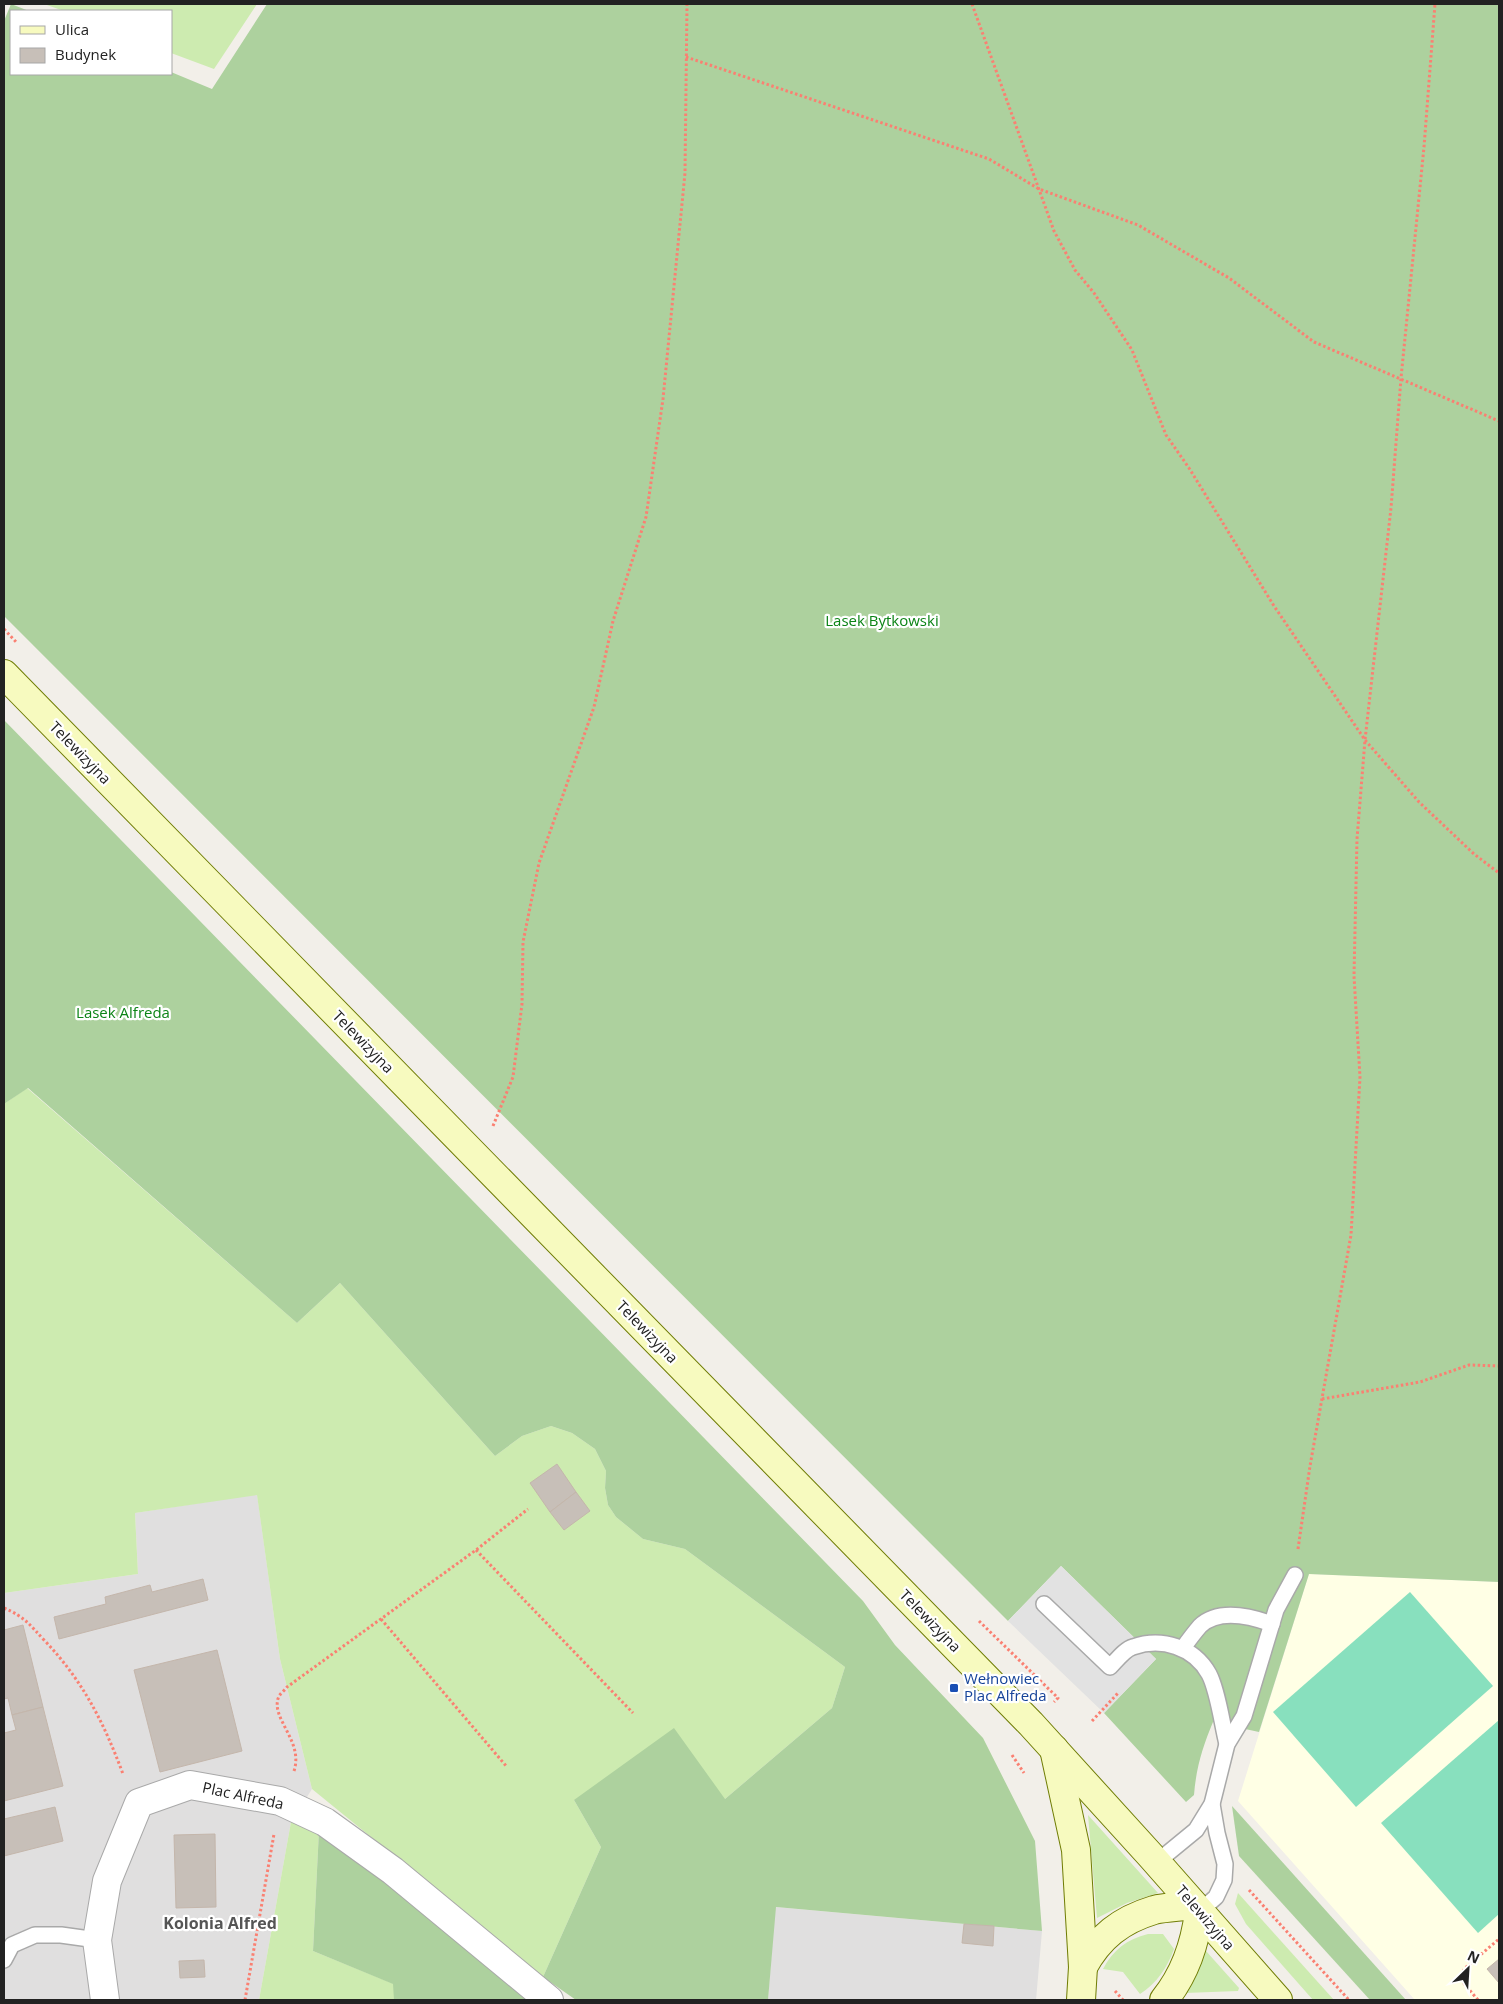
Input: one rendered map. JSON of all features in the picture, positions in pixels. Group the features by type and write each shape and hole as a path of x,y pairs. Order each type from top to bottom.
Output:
{"street":[{"name":"Telewizyjna","path":"4,674 1054,1748 1278,2000"},
{"path":"1054,1748 1076,1850 1083,1967 1081,2000"},
{"name":"Plac Alfreda","path":"139,1803 190,1785 280,1801 325,1822 385,1866 548,2000"},
{"path":"105,2000 97,1940 107,1881 139,1803"},
{"path":"1083,1967 1093,1948 1106,1935 1129,1920 1155,1910 1196,1908 1197,1932 1184,1969 1175,1986 1164,2000"}],"lane":[{"path":"1157,1862 1196,1830 1212,1804 1227,1744 1244,1716 1276,1610 1295,1575"},
{"path":"1044,1604 1110,1667 1131,1647 1160,1642 1183,1648 1198,1658 1210,1675 1227,1744"},
{"path":"1183,1648 1201,1625 1216,1617 1232,1615 1251,1616 1272,1624"},
{"path":"1196,1908 1216,1896 1224,1880 1225,1864 1212,1804"},
{"path":"4,1960 12,1945 35,1935 61,1934 97,1940"}],"path":[{"path":"493,1126 513,1077 522,1004 523,942 539,863 594,707 612,621 646,517 663,399 686,173 687,4"},
{"path":"972,4 1054,231 1075,270 1094,293 1132,350 1166,435 1190,468 1274,606 1365,740 1419,802 1474,854 1499,873"},
{"path":"1295,1575 1310,1466 1351,1235 1360,1077 1354,976 1357,839 1365,740 1391,508 1435,4"},
{"path":"686,57 989,159 1039,189 1138,226 1229,278 1314,342 1499,421"},
{"path":"1322,1399 1420,1382 1469,1365 1499,1366"},
{"path":"245,2000 280,1801 290,1782 297,1761 293,1741 284,1727 277,1709 279,1697 287,1688 476,1550 528,1509"},
{"path":"476,1550 632,1713"},
{"path":"4,1608 21,1615 59,1655 84,1690 106,1730 126,1782 139,1803"},
{"path":"381,1619 507,1767"},
{"path":"1225,1864 1349,2000"},
{"path":"1478,2000 1461,1980 1464,1969 1499,1939"}],"shaded area":[{"path":"257,1494 280,1659 312,1789 291,1822 259,2000 4,2000 4,1593 138,1574 135,1513"},
{"path":"1061,1566 1156,1659 1104,1713 1008,1621"},
{"path":"1309,1574 1499,1582 1499,2000 1415,2000 1238,1801"},
{"path":"775,1907 1042,1931 1036,2000 768,2000"}],"green space":[{"name":"Lasek Bytkowski","path":"11,4 26,10 10,10 10,75 172,75 172,72 212,89 267,4 1499,4 1499,1582 1309,1574 1259,1732 1213,1722 1200,1757 1194,1795 1186,1802 1104,1713 1156,1659 1061,1566 1008,1621 4,616 4,21"},
{"path":"44,4 257,4 214,69 172,53 172,10 61,10"},
{"name":"Lasek Alfreda","path":"4,720 863,1601 895,1645 983,1738 1035,1841 1042,1931 776,1907 768,2000 576,2000 543,1977 601,1847 574,1800 674,1728 725,1799 832,1708 845,1667 685,1549 643,1539 616,1517 608,1505 605,1488 606,1471 595,1449 572,1433 551,1426 522,1436 495,1456 340,1283 297,1323 28,1088 4,1104"},
{"path":"27,1088 297,1323 340,1283 495,1456 522,1436 551,1426 572,1433 595,1449 606,1471 605,1488 608,1505 616,1517 643,1539 685,1549 845,1667 832,1708 725,1799 574,1800 601,1847 543,1977 312,1789 280,1659 257,1495 135,1513 138,1574 4,1593 4,1104"},
{"path":"1410,1592 1493,1686 1356,1807 1273,1712"},
{"path":"1499,1720 1499,1914 1478,1933 1381,1823"},
{"path":"1232,1806 1406,2000 1370,2000 1239,1856"},
{"path":"1088,1815 1158,1893 1127,1903 1097,1918"},
{"path":"291,1822 319,1830 313,1951 394,1984 394,2000 259,2000"},
{"path":"319,1830 549,2000 394,2000 393,1984 313,1951"},
{"path":"1238,1893 1334,2000 1313,2000 1246,1924 1235,1904"},
{"path":"1148,1934 1163,1934 1174,1949 1161,1975 1140,1994 1123,1972 1103,1969 1111,1956 1121,1946"},
{"path":"1202,1951 1206,1951 1239,1988 1238,1991 1185,1993"}],"building":[{"path":"557,1464 576,1492 550,1512 530,1483"},
{"path":"576,1492 590,1511 564,1530 550,1512"},
{"path":"203,1579 208,1600 59,1639 54,1617 106,1604 105,1597 150,1585 152,1592"},
{"path":"23,1625 43,1707 12,1715 8,1698 4,1699 4,1630"},
{"path":"217,1650 242,1751 160,1772 134,1670"},
{"path":"43,1707 63,1786 4,1801 4,1733 16,1730 12,1715"},
{"path":"55,1807 63,1841 4,1856 4,1819"},
{"path":"215,1834 216,1907 176,1908 174,1835"},
{"path":"964,1924 994,1926 993,1946 962,1943"},
{"path":"1499,1959 1499,1983 1487,1969"},
{"path":"204,1960 205,1977 180,1978 179,1961"}],"place":[{"name":"Wełnowiec Plac Alfreda","path":"954,1688"}],"district":[{"name":"Kolonia Alfred","path":"220,1923"}]}
